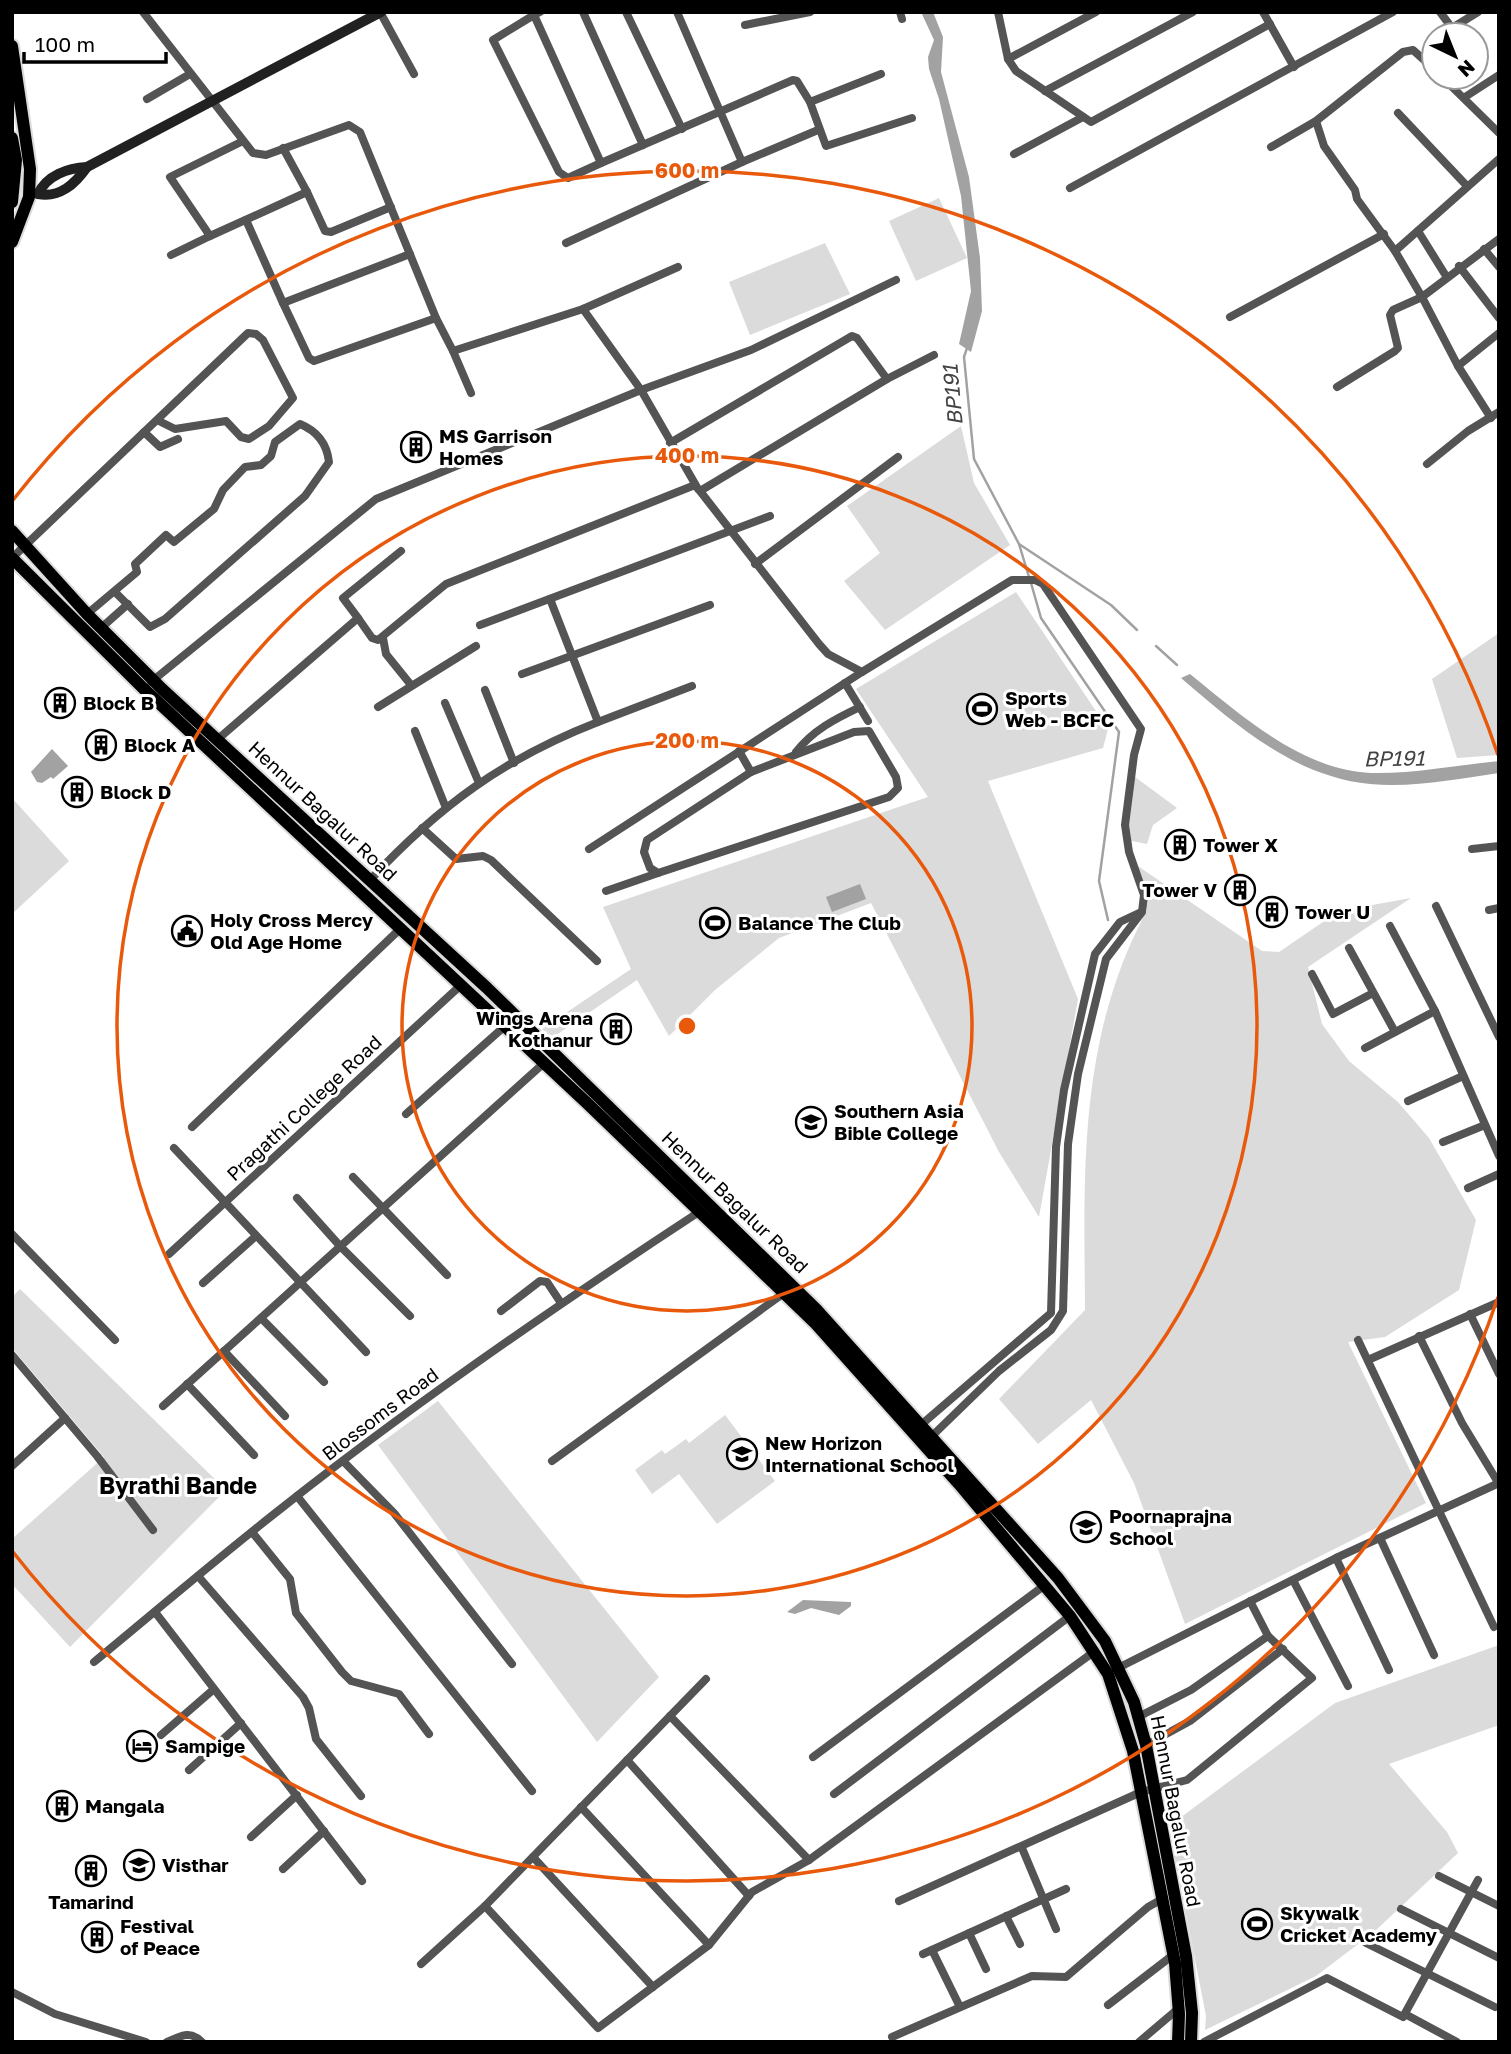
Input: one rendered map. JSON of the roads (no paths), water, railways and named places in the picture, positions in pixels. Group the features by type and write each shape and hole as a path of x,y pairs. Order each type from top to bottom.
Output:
{"main road":[{"path":"12,138 14,198 51,196 76,182 88,167 380,12"},
{"path":"12,46 34,196 12,242"},
{"name":"Hennur Bagalur Road","path":"12,531 101,628 487,988 729,1230 816,1309 922,1424 1039,1567 1045,1585 1095,1651 1114,1670 1138,1717 1146,1745 1147,1790"},
{"name":"Hennur Bagalur Road","path":"12,558 143,688 505,1026 699,1212 729,1230 1105,1641 1130,1740 1147,1790 1168,1896 1186,1956 1192,2013 1191,2042"},
{"name":"Hennur Bagalur Road","path":"1168,1896 1179,2008 1178,2042"}],"street":[{"path":"143,12 253,153 266,155 349,125 360,132 436,318 471,393"},
{"path":"380,12 414,74"},
{"path":"583,12 643,145"},
{"path":"626,12 682,129"},
{"path":"677,12 742,162"},
{"path":"746,25 810,12"},
{"path":"998,12 1008,60 1016,71 1091,122 1270,23"},
{"path":"1008,60 1096,12"},
{"path":"1045,91 1193,12"},
{"path":"1263,12 1294,67"},
{"path":"1070,188 1393,12"},
{"path":"1440,12 1452,29 1478,12"},
{"path":"601,163 537,14 493,40 559,172 568,178 793,80 797,81 810,102 824,144 831,146 912,118"},
{"path":"1271,147 1316,121 1403,52 1413,50 1420,56"},
{"path":"148,99 190,74"},
{"path":"810,102 881,74"},
{"path":"1465,97 1498,76"},
{"path":"1458,91 1499,133"},
{"path":"1398,113 1467,186"},
{"path":"1014,154 1083,117"},
{"path":"1316,121 1324,146 1355,190 1357,199 1395,251 1458,366 1495,415 1468,431 1427,464"},
{"path":"566,243 818,130"},
{"path":"210,236 170,177 243,141"},
{"path":"283,148 325,231 331,232 391,207"},
{"path":"1395,251 1499,159"},
{"path":"171,256 307,192"},
{"path":"246,220 309,358 314,361 436,318"},
{"path":"1418,231 1446,276"},
{"path":"1230,317 1384,234"},
{"path":"1337,387 1398,348 1390,315 1393,310 1422,297 1459,266 1499,239"},
{"path":"1484,249 1499,267"},
{"path":"283,303 410,254"},
{"path":"1459,266 1499,318"},
{"path":"453,351 583,309 678,267"},
{"path":"143,688 376,499 641,390 751,350 896,280"},
{"path":"583,309 641,390 698,488 755,564 828,654 862,672"},
{"path":"12,558 248,333 256,334 263,340 293,398 269,426 249,439 241,437 226,421 175,429 157,420"},
{"path":"1458,366 1499,333"},
{"path":"670,443 852,336 857,338 887,379"},
{"path":"401,551 343,598 372,638 383,638 446,584 698,488 887,379 934,355"},
{"path":"87,614 137,572 135,564 166,535 174,542 214,509 223,490 245,467 261,465 271,456 275,442 300,424 311,429 327,448 328,462 305,496 165,619 150,627 115,592"},
{"path":"144,432 160,447 178,439"},
{"path":"755,564 898,457"},
{"path":"480,625 770,516"},
{"path":"589,849 862,672 1012,580 1035,580 1043,584 1141,729 1134,755 1125,825 1129,852 1144,895 1142,912 1106,959 1078,1074 1068,1144 1063,1311 1059,1321 999,1371 932,1436"},
{"path":"550,599 598,722"},
{"path":"101,628 128,604"},
{"path":"522,674 570,654 710,605"},
{"path":"218,739 358,618"},
{"path":"383,638 386,654 411,685"},
{"path":"377,708 476,646"},
{"path":"845,683 868,721"},
{"path":"370,880 446,808 479,783 545,743 692,686"},
{"path":"485,690 513,763"},
{"path":"445,703 479,783"},
{"path":"795,755 807,738 834,719 860,707"},
{"path":"415,731 446,808"},
{"path":"606,891 889,797 898,788 896,777 869,731 854,732 751,772 647,840 644,852 650,868 658,873"},
{"path":"739,751 751,772"},
{"path":"422,828 456,859 483,856 491,860 597,961"},
{"path":"1472,849 1499,846"},
{"path":"1436,906 1499,1037"},
{"path":"1489,910 1499,908"},
{"path":"922,1424 957,1391 1046,1320 1053,1303 1056,1147 1064,1090 1095,954 1120,922 1142,912"},
{"path":"1390,926 1435,1011 1499,1156"},
{"path":"192,1127 400,929"},
{"path":"1349,948 1395,1032"},
{"path":"1312,974 1333,1014 1373,993"},
{"name":"Pragathi College Road","path":"169,1254 461,985"},
{"path":"1365,1048 1435,1011"},
{"path":"407,1114 505,1026"},
{"path":"163,1406 544,1063"},
{"path":"1408,1101 1464,1076"},
{"path":"1443,1142 1485,1125"},
{"path":"174,1148 366,1352"},
{"path":"1468,1188 1499,1174"},
{"path":"353,1177 447,1275"},
{"path":"297,1198 340,1246 410,1316"},
{"name":"Blossoms Road","path":"94,1662 343,1461 561,1303 699,1212"},
{"path":"12,1234 115,1340"},
{"path":"203,1283 256,1236"},
{"path":"1053,1269 1065,1270"},
{"path":"501,1311 540,1281 547,1282 561,1303"},
{"path":"552,1461 784,1293"},
{"path":"1368,1360 1499,1302"},
{"path":"1470,1314 1499,1374"},
{"path":"261,1318 324,1382"},
{"path":"1114,1670 1336,1558 1499,1483 1462,1423 1419,1336"},
{"path":"1358,1340 1494,1627"},
{"path":"224,1350 285,1416"},
{"path":"12,1355 153,1530"},
{"path":"187,1384 254,1455"},
{"path":"12,1466 65,1418"},
{"path":"343,1461 394,1513 512,1664"},
{"path":"297,1496 532,1791"},
{"path":"252,1532 290,1578 296,1613 342,1672 351,1681 399,1694 429,1734"},
{"path":"1380,1538 1434,1655"},
{"path":"1336,1558 1389,1670"},
{"path":"198,1576 303,1697 309,1708 316,1739 362,1796"},
{"path":"1293,1580 1348,1686"},
{"path":"813,1757 1045,1585"},
{"path":"900,1901 1147,1790 1187,1780 1312,1678 1268,1636 1250,1601"},
{"path":"155,1612 362,1881"},
{"path":"834,1794 1070,1616"},
{"path":"1138,1717 1191,1690 1268,1636"},
{"path":"1146,1745 1190,1721 1283,1649"},
{"path":"485,1906 598,2028 709,1945 749,1896 809,1860 1095,1651"},
{"path":"421,1964 485,1906 706,1679"},
{"path":"161,1735 214,1689"},
{"path":"670,1716 809,1860"},
{"path":"189,1770 241,1723"},
{"path":"627,1760 749,1896"},
{"path":"251,1838 297,1796"},
{"path":"581,1807 709,1945"},
{"path":"283,1869 324,1830"},
{"path":"1022,1848 1056,1930"},
{"path":"533,1857 653,1987"},
{"path":"1439,1876 1499,1906"},
{"path":"1204,2042 1326,1978 1403,2017 1478,1880"},
{"path":"923,1954 1066,1889"},
{"path":"892,2037 959,2005 1032,1976 1066,1977 1148,1907 1168,1896"},
{"path":"1401,1909 1499,1958"},
{"path":"1006,1916 1020,1944"},
{"path":"969,1933 986,1969"},
{"path":"1366,1942 1495,2007"},
{"path":"932,1950 959,2005"},
{"path":"1108,2005 1173,1955"},
{"path":"12,1992 55,2014 146,2042"},
{"path":"1139,2042 1179,2008"},
{"path":"1405,2014 1457,2042"},
{"path":"167,2042 186,2034 195,2035 202,2042"}],"waterway":[{"name":"BP191","path":"968,345 964,357 974,459 1019,544 1111,605 1137,630"},
{"path":"1019,544 1029,577"},
{"path":"1031,583 1041,618 1119,732 1099,881 1108,920"},
{"path":"1156,646 1177,665"}],"place":[{"name":"MS Garrison Homes","path":"416,447"},
{"name":"Block B","path":"60,703"},
{"name":"Sports Web - BCFC","path":"982,709"},
{"name":"Block A","path":"101,745"},
{"name":"Block D","path":"77,792"},
{"name":"Tower X","path":"1180,845"},
{"name":"Tower V","path":"1240,890"},
{"name":"Tower U","path":"1272,912"},
{"name":"Balance The Club","path":"715,923"},
{"name":"Holy Cross Mercy Old Age Home","path":"187,931"},
{"name":"Wings Arena Kothanur","path":"616,1029"},
{"name":"Southern Asia Bible College","path":"811,1122"},
{"name":"New Horizon International School","path":"742,1454"},
{"name":"Poornaprajna School","path":"1086,1527"},
{"name":"Sampige","path":"142,1746"},
{"name":"Mangala","path":"62,1806"},
{"name":"Visthar","path":"139,1865"},
{"name":"Tamarind","path":"91,1871"},
{"name":"Skywalk Cricket Academy","path":"1257,1924"},
{"name":"Festival of Peace","path":"97,1937"}],"district":[{"name":"Byrathi Bande","path":"178,1486"}]}
